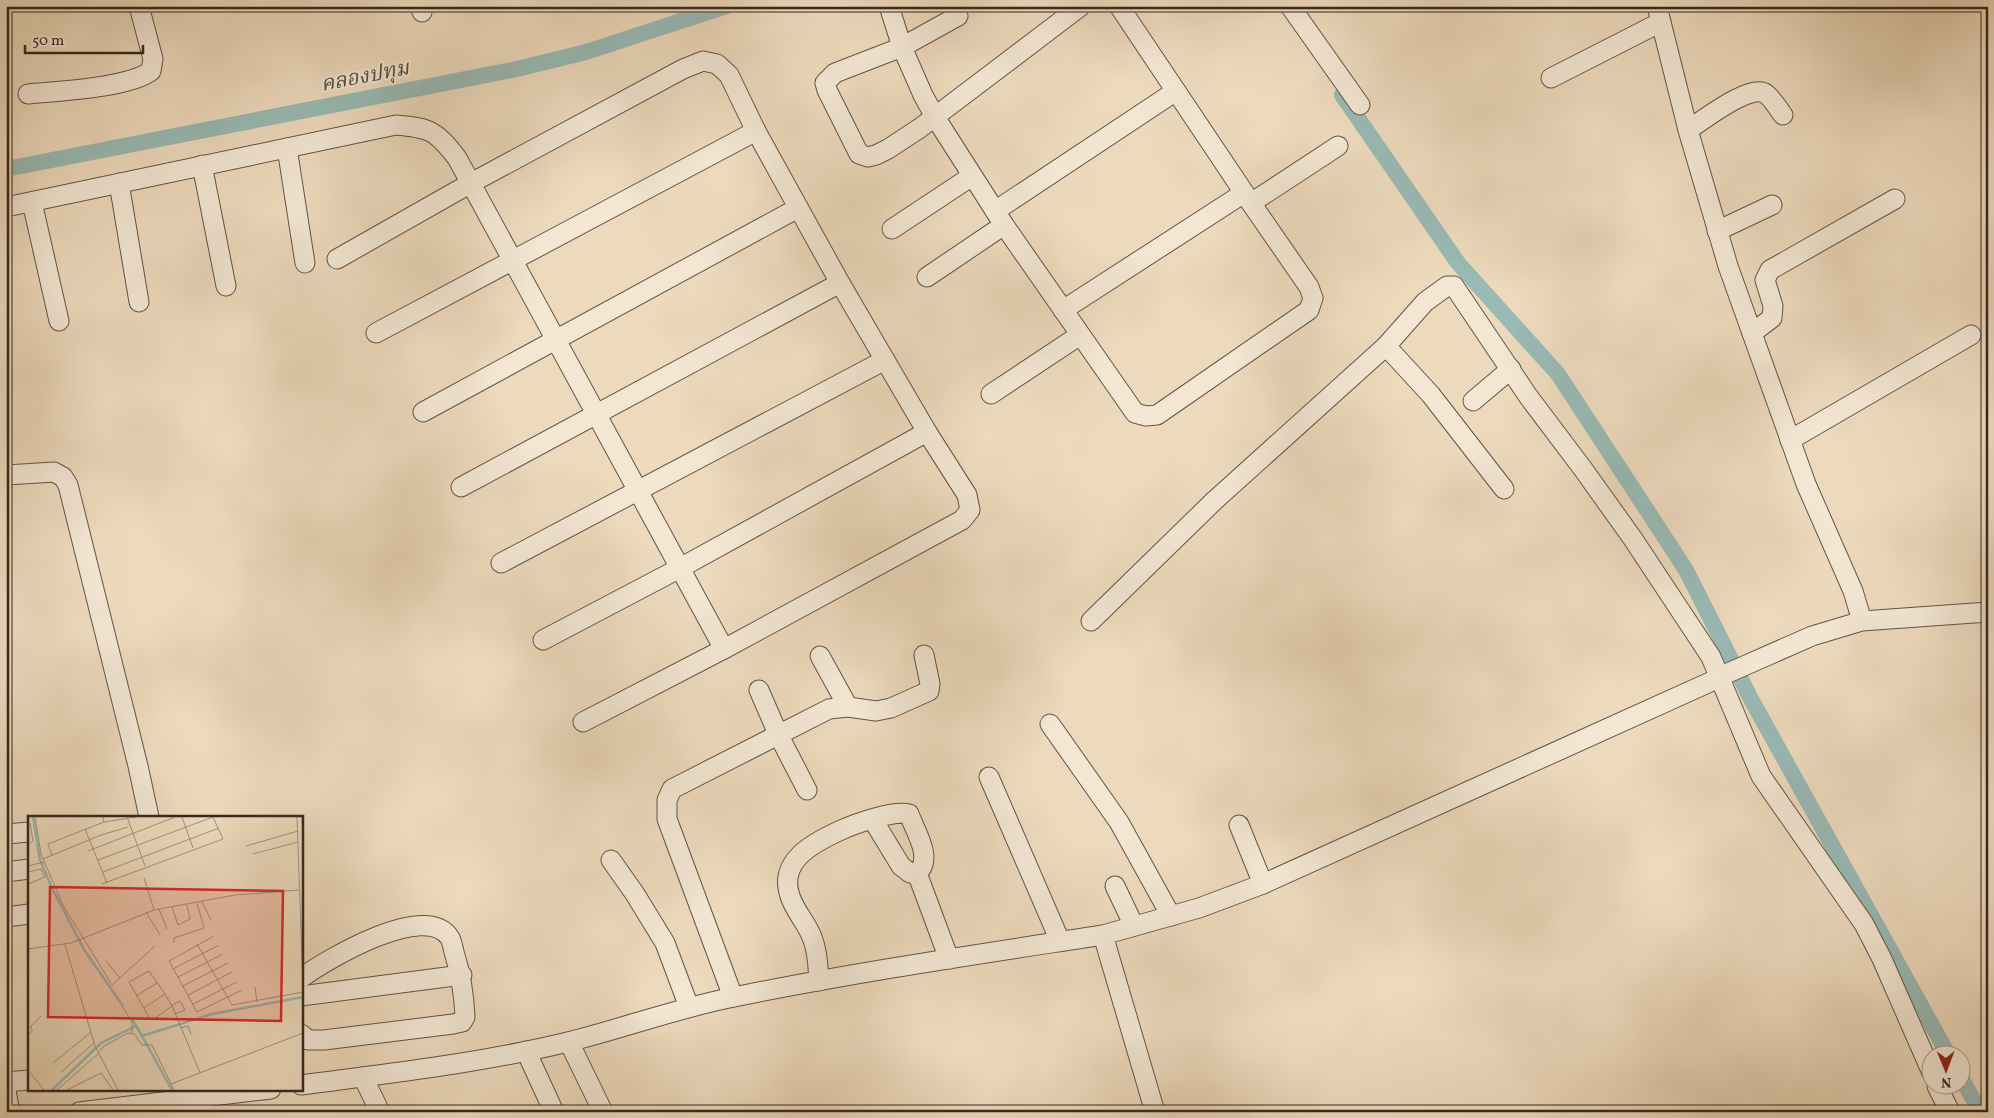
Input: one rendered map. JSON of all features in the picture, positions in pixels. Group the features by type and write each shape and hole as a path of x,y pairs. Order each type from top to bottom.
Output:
{"street":[{"path":"28,94 125,83 151,72 153,59 139,6"},
{"path":"888,6 902,47 923,95 972,176 999,218 1136,413 1146,416 1157,415 1309,310 1313,298 1309,286 1120,6"},
{"path":"958,16 902,47 835,73 825,83 859,154 868,157 888,149 935,117 1081,6"},
{"path":"1290,6 1360,105"},
{"path":"1551,78 1659,14 1688,130 1728,266 1806,484 1853,591 1862,622"},
{"path":"337,259 471,183 683,69 703,61 717,64 729,76 756,131 840,283 967,496 970,510 962,520 724,649 583,722"},
{"path":"926,277 999,218 1176,91"},
{"path":"1688,130 1740,96 1760,91 1766,93 1783,115"},
{"path":"6,207 396,125 421,127 441,137 457,158 471,183 724,649"},
{"path":"376,333 756,131"},
{"path":"1063,310 1338,146"},
{"path":"287,148 305,263"},
{"path":"202,165 226,286"},
{"path":"892,229 972,176"},
{"path":"119,183 139,302"},
{"path":"1752,333 1772,318 1773,306 1765,280 1770,270 1895,199"},
{"path":"32,202 59,321"},
{"path":"1718,231 1772,205"},
{"path":"423,412 557,341 798,208"},
{"path":"461,487 840,283"},
{"path":"1091,621 1214,501 1386,346 1425,302 1447,286 1454,286 1528,396 1584,468 1724,676 1761,776 1864,924 1882,959 1922,1050"},
{"path":"991,394 1080,335"},
{"path":"1790,440 1971,335"},
{"path":"1386,346 1431,395 1504,490"},
{"path":"501,563 885,360"},
{"path":"1473,401 1511,369"},
{"path":"543,640 680,568 928,432"},
{"path":"6,475 54,472 63,476 68,484 149,816"},
{"path":"302,1085 410,1071 526,1051 569,1042 689,1007 733,997 949,958 1102,935 1171,916 1199,908 1263,884 1812,636 1862,622 1988,612"},
{"path":"733,997 667,819 667,800 672,789 829,709 848,707 876,711 891,708 923,695 929,691 930,684 924,655"},
{"path":"820,656 848,707"},
{"path":"759,690 778,734 807,790"},
{"path":"1050,724 1119,822 1171,916"},
{"path":"989,776 1060,942"},
{"path":"819,981 814,942 790,896 787,879 794,861 807,847 847,828 873,820 897,813 909,814 923,851 925,862 923,869 917,873 910,873 901,866 873,820"},
{"path":"1239,825 1263,884"},
{"path":"6,834 28,832"},
{"path":"611,860 635,894 665,943 689,1007"},
{"path":"6,872 28,869"},
{"path":"917,873 949,958"},
{"path":"1115,886 1134,926"},
{"path":"6,917 28,914"},
{"path":"302,977 324,962 384,933 419,925 439,928 450,938 462,975 465,1016 462,1022 324,1040 308,1040 302,1035"},
{"path":"1102,935 1155,1112"},
{"path":"302,996 462,975"},
{"path":"569,1042 603,1112"},
{"path":"526,1051 554,1112"},
{"path":"363,1077 380,1112"},
{"path":"6,1082 28,1080"},
{"path":"79,1112 262,1090"},
{"path":"6,1091 10,1112"},
{"path":"1943,1096 1950,1112"}],"waterway":[{"name":"คลองปทุม","path":"6,169 517,69 586,52 727,6"},
{"path":"1342,95 1458,263 1558,374 1686,570 1751,699 1943,1046"},
{"path":"1971,1096 1980,1112"}]}
